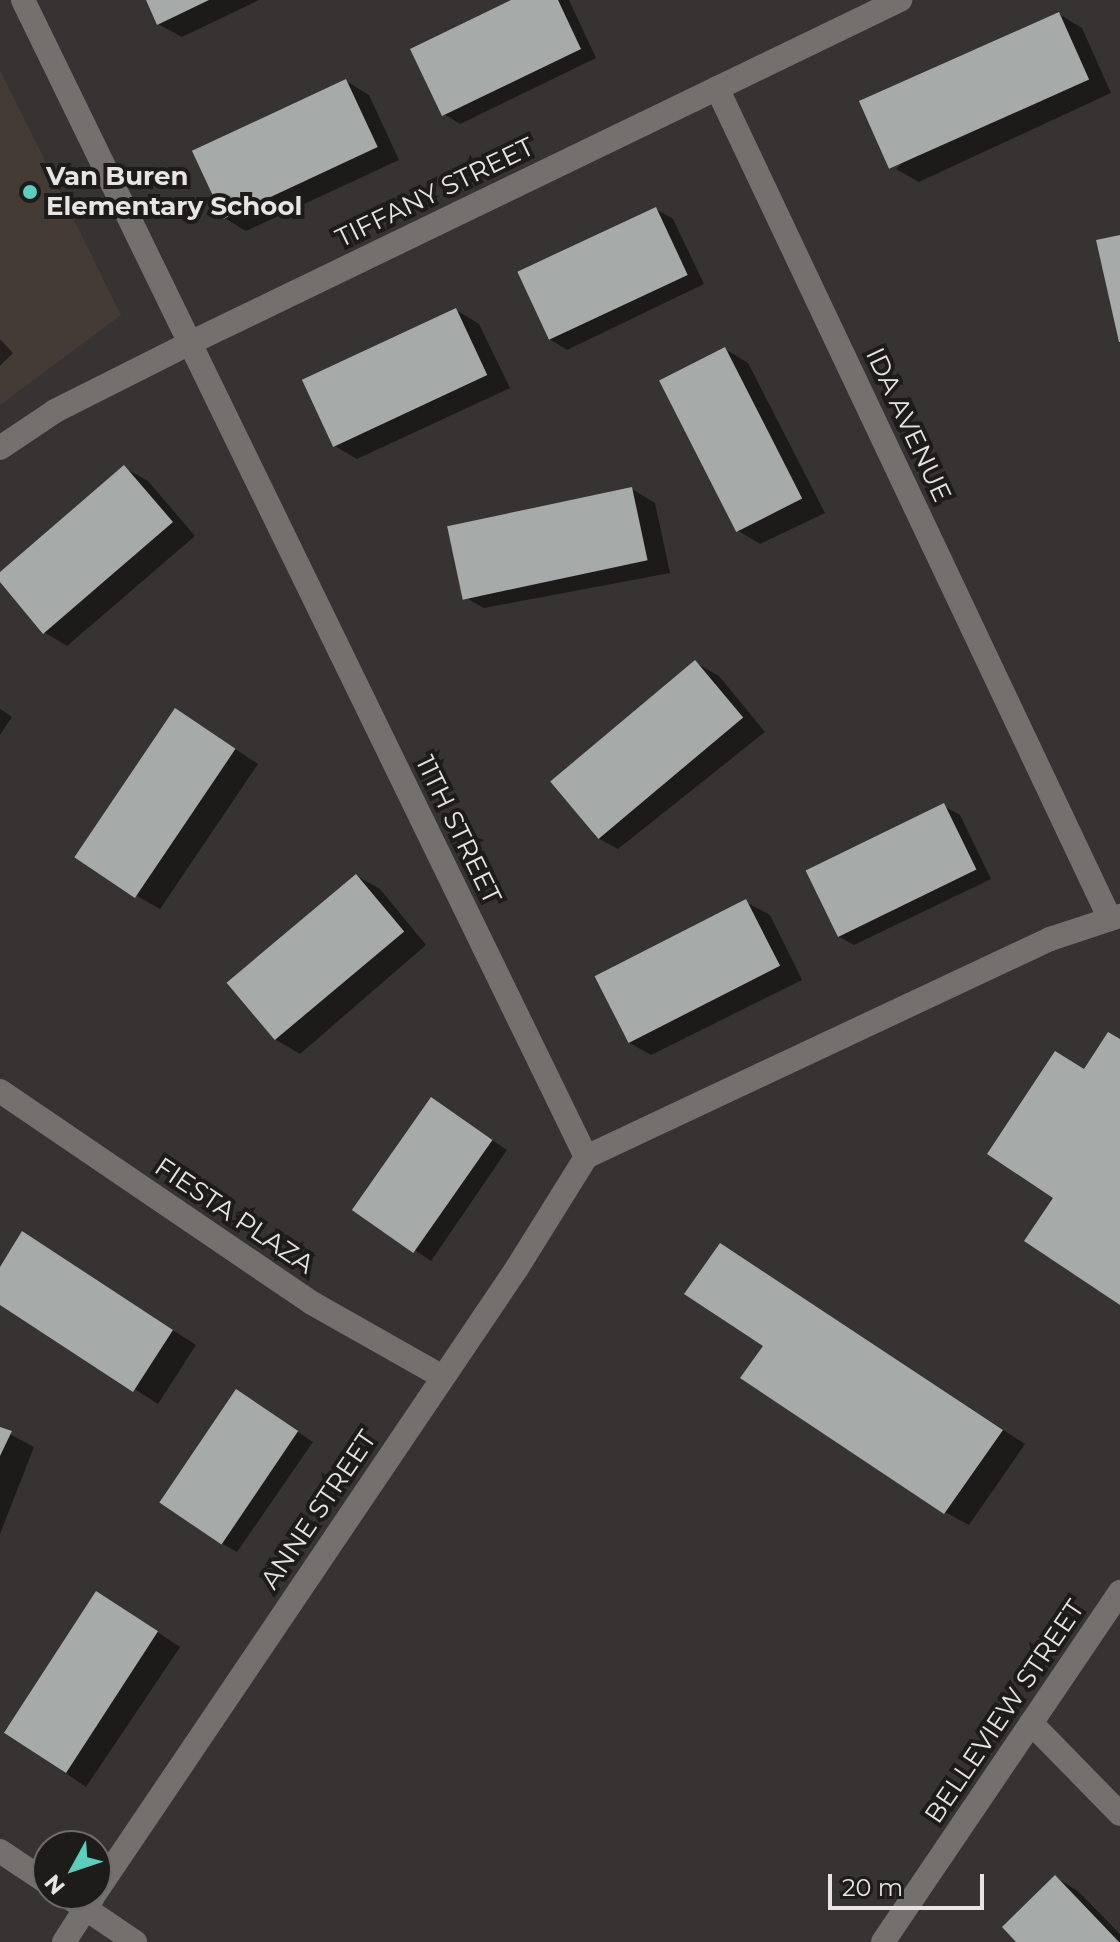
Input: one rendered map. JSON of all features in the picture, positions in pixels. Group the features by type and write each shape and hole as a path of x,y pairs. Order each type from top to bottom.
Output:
{"street":[{"name":"11TH STREET","path":"23,0 586,1157"},
{"name":"TIFFANY STREET","path":"0,448 55,411 190,343 900,0"},
{"name":"IDA AVENUE","path":"717,88 1047,786 1115,917"},
{"path":"586,1157 1050,939 1115,917"},
{"name":"FIESTA PLAZA","path":"0,1091 312,1303 443,1377"},
{"name":"ANNE STREET","path":"112,1868 443,1377 586,1157"},
{"name":"BELLEVIEW STREET","path":"883,1942 1120,1592"},
{"path":"1031,1723 1120,1814"},
{"path":"0,1851 32,1872"},
{"name":"ANNE STREET","path":"64,1942 84,1910"},
{"path":"104,1910 135,1942"}],"shaded area":[{"name":"Van Buren Elementary School","path":"0,70 121,315 0,405"}],"building":[{"path":"146,0 209,0 157,25"},
{"path":"511,0 558,0 581,49 442,116 410,49"},
{"path":"1059,12 1089,80 889,169 859,101"},
{"path":"346,79 378,147 224,219 192,151"},
{"path":"656,207 688,275 549,340 517,272"},
{"path":"1120,235 1120,342 1119,342 1096,240"},
{"path":"456,308 487,375 333,447 302,380"},
{"path":"725,347 802,498 736,532 659,381"},
{"path":"124,465 173,522 43,634 0,582 0,572"},
{"path":"632,487 648,560 463,600 447,526"},
{"path":"695,660 743,717 598,839 550,781"},
{"path":"175,708 236,749 135,898 74,857"},
{"path":"944,803 976,870 838,937 806,871"},
{"path":"356,874 404,931 275,1040 227,983"},
{"path":"746,899 780,966 629,1043 595,976"},
{"path":"1108,1032 1120,1039 1120,1305 1024,1241 1053,1198 987,1154 1055,1051 1084,1069"},
{"path":"431,1097 492,1140 413,1253 352,1210"},
{"path":"22,1231 173,1330 133,1392 0,1305 0,1267"},
{"path":"720,1243 1003,1430 944,1514 740,1378 763,1346 684,1294"},
{"path":"236,1389 298,1431 222,1545 159,1503"},
{"path":"0,1427 12,1431 0,1456"},
{"path":"96,1591 158,1631 66,1773 4,1733"},
{"path":"1055,1875 1119,1942 1016,1942 1002,1927"}],"place":[{"name":"Van Buren Elementary School","path":"30,192"}]}
